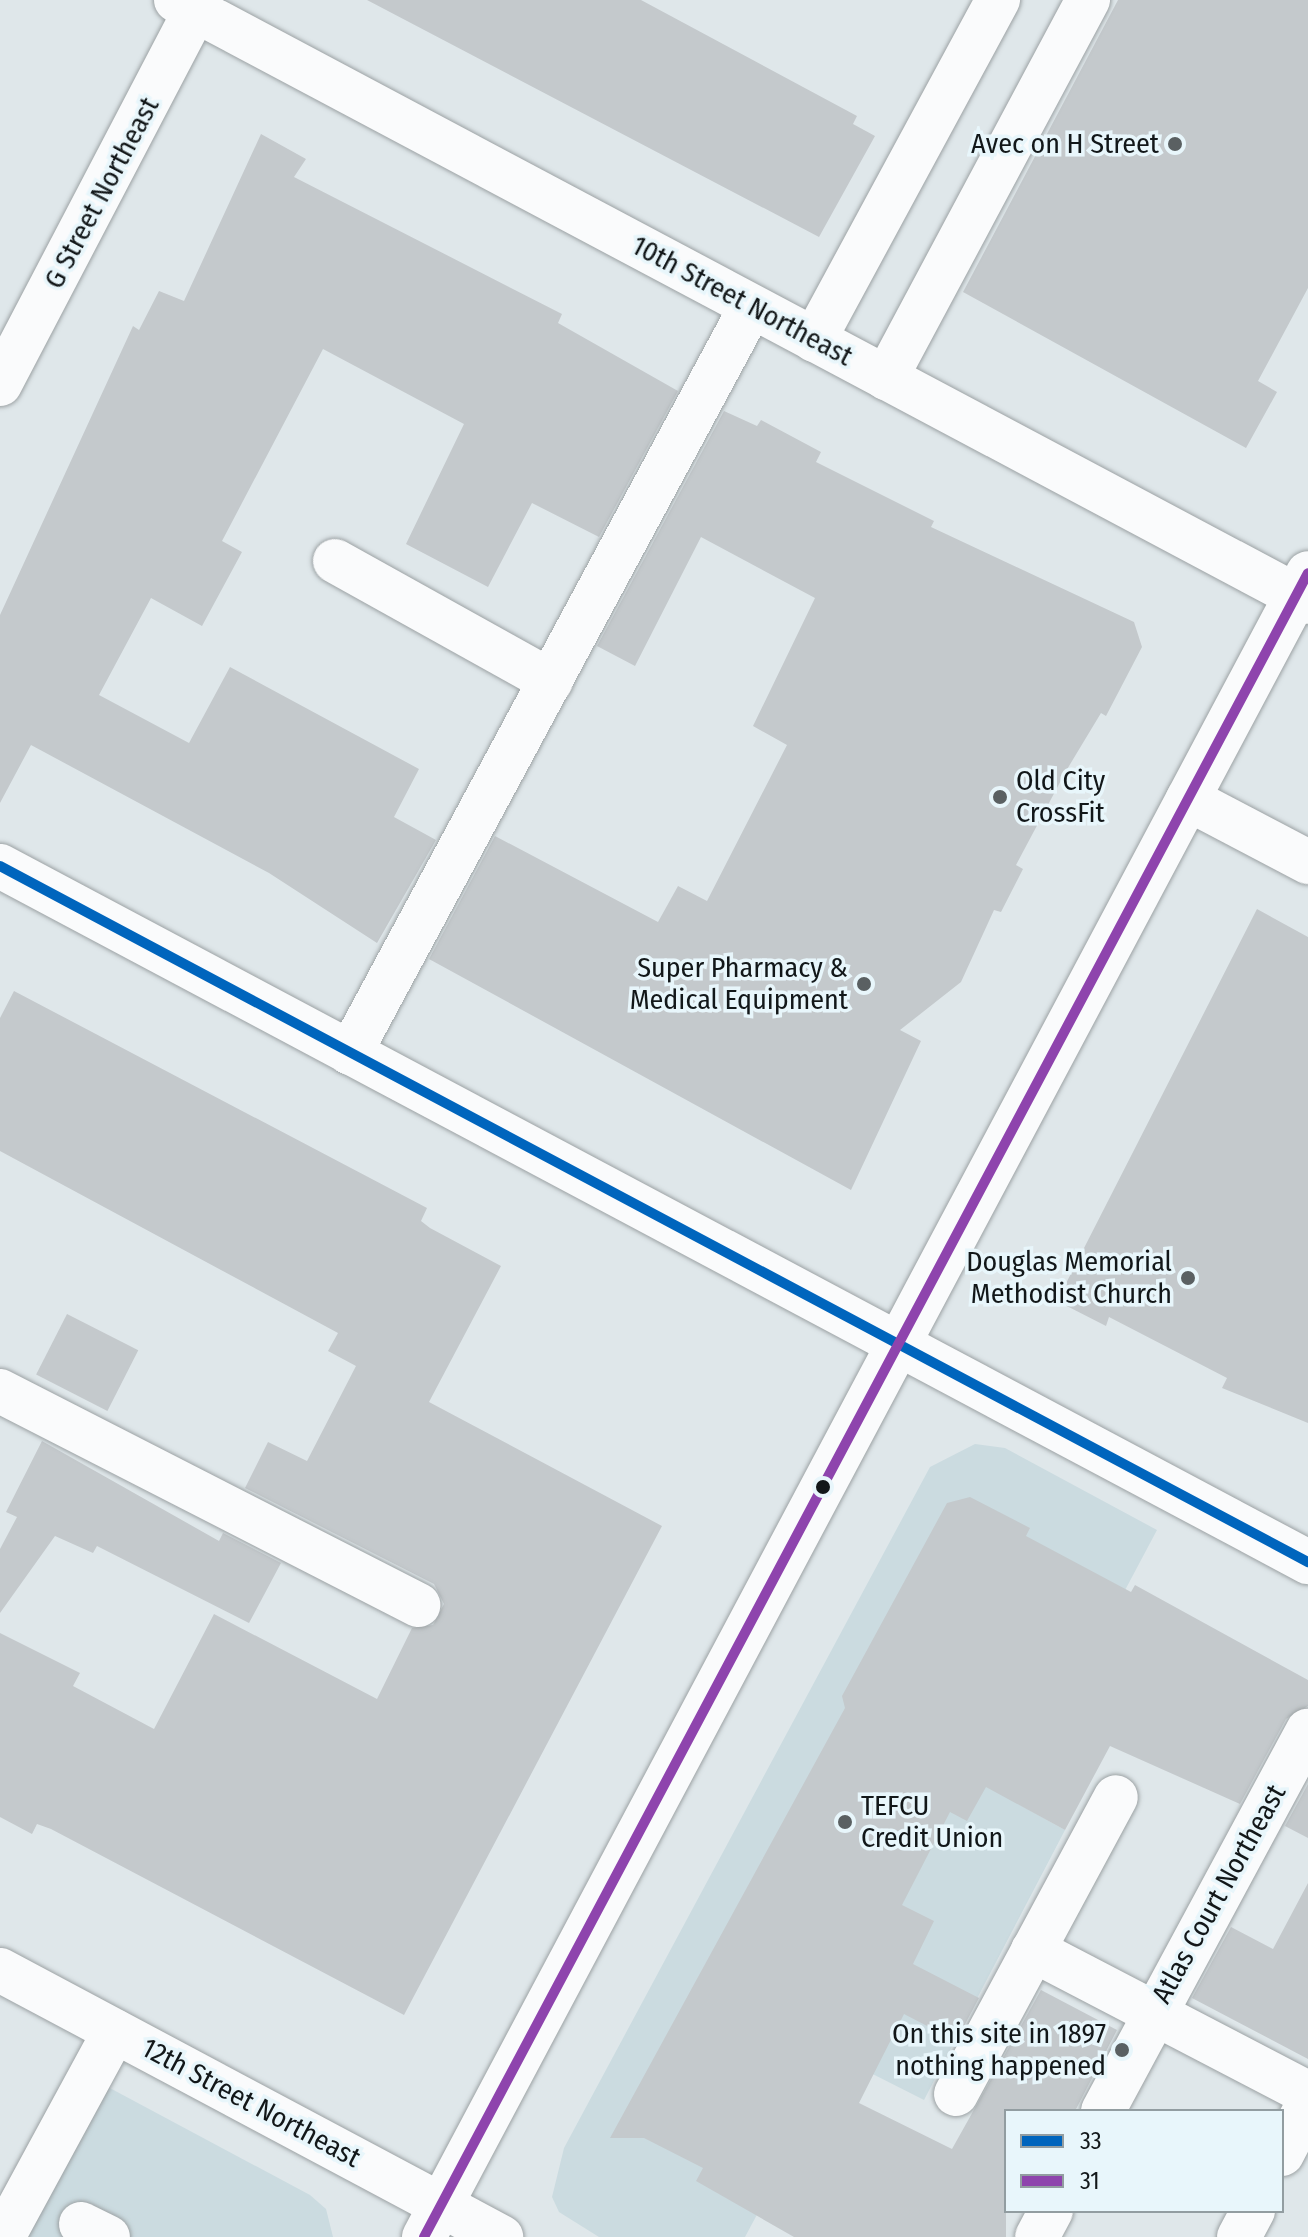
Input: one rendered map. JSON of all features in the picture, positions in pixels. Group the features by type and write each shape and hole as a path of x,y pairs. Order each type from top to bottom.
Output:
{"street":[{"path":"814,340 998,0"},
{"path":"886,378 1088,0"},
{"name":"10th Street Northeast","path":"191,3 751,307 1304,590"},
{"name":"G Street Northeast","path":"0,384 191,3"},
{"path":"350,1053 751,307"},
{"path":"335,561 551,681"},
{"path":"432,2221 1188,799 1304,590"},
{"path":"1188,799 1308,862"},
{"path":"0,866 1308,1562"},
{"path":"0,1391 419,1605"},
{"name":"Atlas Court Northeast","path":"1104,2109 1308,1731"},
{"path":"956,2094 1116,1797"},
{"name":"Atlas Court Northeast","path":"1033,1950 1308,2093"},
{"name":"12th Street Northeast","path":"0,1970 115,2031 432,2221 501,2237"},
{"path":"3,2237 115,2031"},
{"path":"1284,2150 1308,2104"},
{"path":"1037,2237 1050,2213"},
{"path":"1239,2237 1252,2213"}],"shaded area":[{"path":"975,1444 1005,1448 1157,1530 1013,1801 1065,1830 924,2100 841,2058 745,2237 599,2237 559,2212 552,2197 564,2148 930,1467"},
{"path":"93,2079 310,2195 326,2209 333,2237 9,2237"}],"building":[{"path":"367,0 641,0 857,116 853,124 875,136 819,237"},
{"name":"Avec on H Street","path":"1118,0 1308,0 1308,288 1258,381 1277,392 1246,448 963,292"},
{"path":"261,134 306,159 294,177 562,314 558,323 678,391 599,537 532,503 488,587 406,544 464,424 323,349 222,541 242,552 202,626 151,598 99,695 189,743 230,667 419,769 394,817 436,840 377,943 269,873 31,745 0,803 0,615 133,326 139,330 159,291 184,301"},
{"path":"724,411 757,426 761,420 821,452 816,462 934,521 931,527 1134,622 1142,647 1106,716 1101,713 1066,771 1016,865 1023,869 1001,912 994,910 961,982 900,1030 921,1041 851,1190 429,959 495,836 658,922 678,886 707,901 787,745 753,726 815,598 701,537 635,666 597,646"},
{"path":"1257,909 1308,937 1308,1423 1222,1388 1227,1378 1109,1317 1106,1326 1057,1301"},
{"path":"14,991 427,1208 421,1221 501,1266 429,1402 662,1526 404,2015 51,1829 37,1824 32,1834 0,1817 0,1633 80,1673 73,1686 154,1729 214,1614 377,1699 412,1628 433,1625 444,1604 434,1584 245,1488 268,1442 307,1461 356,1366 328,1351 338,1333 0,1151 0,1018"},
{"path":"67,1314 138,1350 107,1411 36,1375"},
{"path":"42,1441 219,1541 223,1533 281,1563 249,1623 97,1546 93,1553 55,1536 0,1613 0,1549 17,1517 6,1512"},
{"path":"970,1497 1030,1528 1026,1536 1131,1592 1135,1585 1308,1680 1308,1706 1286,1719 1240,1804 1110,1746 1065,1830 986,1787 967,1821 950,1812 902,1905 934,1921 913,1964 979,1998 956,2041 904,2014 859,2103 952,2149 1041,1990 1117,2030 1076,2109 1004,2109 1006,2237 794,2237 696,2181 703,2168 644,2138 610,2138 845,1708 842,1696 947,1503"},
{"path":"1308,1784 1308,1838 1285,1826"},
{"path":"1308,1883 1308,2059 1192,1998 1231,1927 1273,1949"}],"transit line":[{"name":"31","path":"424,2237 1308,573"},
{"name":"33","path":"0,866 1308,1562"}],"place":[{"name":"Avec on H Street","path":"1175,144"},
{"name":"Old City CrossFit","path":"1000,797"},
{"name":"Super Pharmacy & Medical Equipment","path":"864,984"},
{"name":"Douglas Memorial Methodist Church","path":"1188,1278"},
{"name":"TEFCU Credit Union","path":"845,1822"},
{"name":"On this site in 1897 nothing happened","path":"1122,2050"}]}
